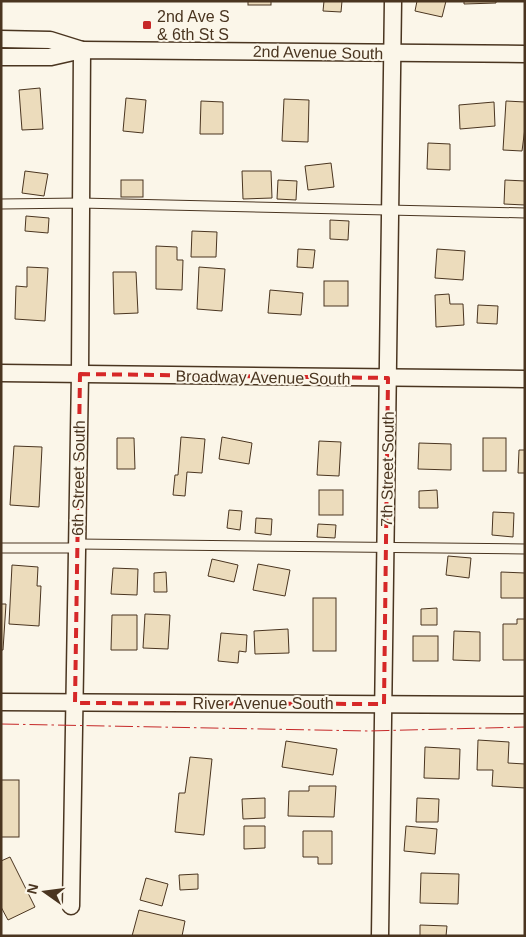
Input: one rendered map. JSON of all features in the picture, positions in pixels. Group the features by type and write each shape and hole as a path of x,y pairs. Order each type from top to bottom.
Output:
{"street":[{"name":"7th Street South","path":"380,936 393,1"},
{"name":"2nd Avenue South","path":"1,39 50,40 82,50"},
{"name":"2nd Avenue South","path":"1,57 51,57 82,50 525,54"},
{"name":"6th Street South","path":"71,906 80,374 82,50"},
{"name":"Broadway Avenue South","path":"1,373 525,379"},
{"name":"River Avenue South","path":"1,702 525,705"}],"lane":[{"path":"1,204 80,203 525,212"},
{"path":"1,548 77,546 525,549"}],"highlighted area":[{"path":"80,374 388,378 384,704 75,703"}],"building":[{"path":"248,1 271,1 271,5 248,5"},
{"path":"324,1 342,1 341,12 323,11"},
{"path":"417,1 446,1 442,17 415,11"},
{"path":"464,1 496,1 496,3 464,4"},
{"path":"40,88 43,129 22,130 19,90"},
{"path":"126,98 146,100 143,133 123,131"},
{"path":"284,99 309,100 308,142 282,141"},
{"path":"201,101 223,102 223,134 200,134"},
{"path":"506,101 525,102 525,128 522,151 503,150"},
{"path":"494,102 495,126 460,129 459,105"},
{"path":"428,143 450,144 450,170 427,169"},
{"path":"331,163 334,187 308,190 305,166"},
{"path":"25,171 48,174 44,196 22,193"},
{"path":"242,171 271,171 272,198 243,199"},
{"path":"121,180 143,180 143,197 121,197"},
{"path":"278,180 297,181 296,200 277,199"},
{"path":"505,180 525,181 525,205 504,204"},
{"path":"26,216 49,218 48,233 25,231"},
{"path":"330,220 349,221 348,240 330,239"},
{"path":"192,231 217,232 216,257 191,257"},
{"path":"156,246 177,247 177,260 183,260 182,290 156,289"},
{"path":"298,249 315,250 313,268 297,267"},
{"path":"437,249 465,251 463,280 435,278"},
{"path":"27,267 48,268 45,321 15,319 16,286 27,287"},
{"path":"199,267 225,269 222,311 197,309"},
{"path":"113,272 136,272 138,313 114,314"},
{"path":"324,281 348,281 348,306 324,306"},
{"path":"270,290 303,293 301,315 268,313"},
{"path":"449,294 450,304 463,304 464,325 436,327 435,295"},
{"path":"478,305 498,306 497,324 477,323"},
{"path":"181,437 205,439 202,473 187,472 185,496 173,495 175,475 178,475"},
{"path":"222,437 252,443 249,464 219,459"},
{"path":"117,438 134,438 135,469 117,469"},
{"path":"483,438 506,438 506,471 483,471"},
{"path":"319,441 341,442 339,476 317,475"},
{"path":"419,443 451,444 451,470 418,469"},
{"path":"14,446 42,447 39,507 10,505"},
{"path":"519,450 525,450 525,473 518,473"},
{"path":"319,490 343,490 343,515 319,515"},
{"path":"437,490 438,508 419,508 419,491"},
{"path":"229,510 242,511 240,530 227,528"},
{"path":"493,512 514,513 513,537 492,535"},
{"path":"256,518 272,519 271,535 255,533"},
{"path":"318,524 336,525 335,538 317,537"},
{"path":"448,556 471,558 469,578 446,575"},
{"path":"212,559 238,565 234,582 208,576"},
{"path":"258,564 290,570 285,596 253,590"},
{"path":"12,565 38,567 37,586 41,586 39,626 9,624"},
{"path":"113,568 138,569 137,595 111,594"},
{"path":"166,572 167,592 154,592 154,573"},
{"path":"501,572 525,573 525,598 501,598"},
{"path":"313,598 336,598 336,651 313,651"},
{"path":"1,604 6,604 3,650 1,650"},
{"path":"437,608 437,625 421,625 421,609"},
{"path":"145,614 170,615 168,649 143,648"},
{"path":"112,615 137,615 137,650 111,650"},
{"path":"517,619 525,619 525,660 503,660 503,624 517,624"},
{"path":"288,629 289,653 255,654 254,631"},
{"path":"454,631 480,632 480,661 453,660"},
{"path":"221,633 247,635 246,652 239,651 238,663 218,661"},
{"path":"413,636 438,636 438,661 413,661"},
{"path":"478,740 509,742 508,763 525,764 525,788 492,786 493,770 477,770"},
{"path":"286,741 337,749 333,775 282,767"},
{"path":"425,747 460,749 459,779 424,778"},
{"path":"190,757 212,759 204,835 175,832 179,793 185,793"},
{"path":"1,780 19,780 19,837 1,837"},
{"path":"309,786 336,786 334,817 288,816 289,791 309,791"},
{"path":"265,798 265,818 243,819 242,799"},
{"path":"417,798 439,799 438,822 416,822"},
{"path":"244,826 265,826 265,848 244,849"},
{"path":"406,826 437,829 435,854 404,851"},
{"path":"303,831 332,831 332,864 318,864 318,857 303,857"},
{"path":"10,857 35,907 8,920 1,907 1,861"},
{"path":"421,873 459,874 458,904 420,903"},
{"path":"198,874 198,889 180,890 179,875"},
{"path":"146,878 168,884 162,906 140,900"},
{"path":"139,910 185,921 182,936 132,936"},
{"path":"420,925 447,926 446,936 420,936"}],"power":[{"path":"1,724 368,731 525,727"}],"place":[{"name":"2nd Ave S & 6th St S","path":"147,25"}]}
